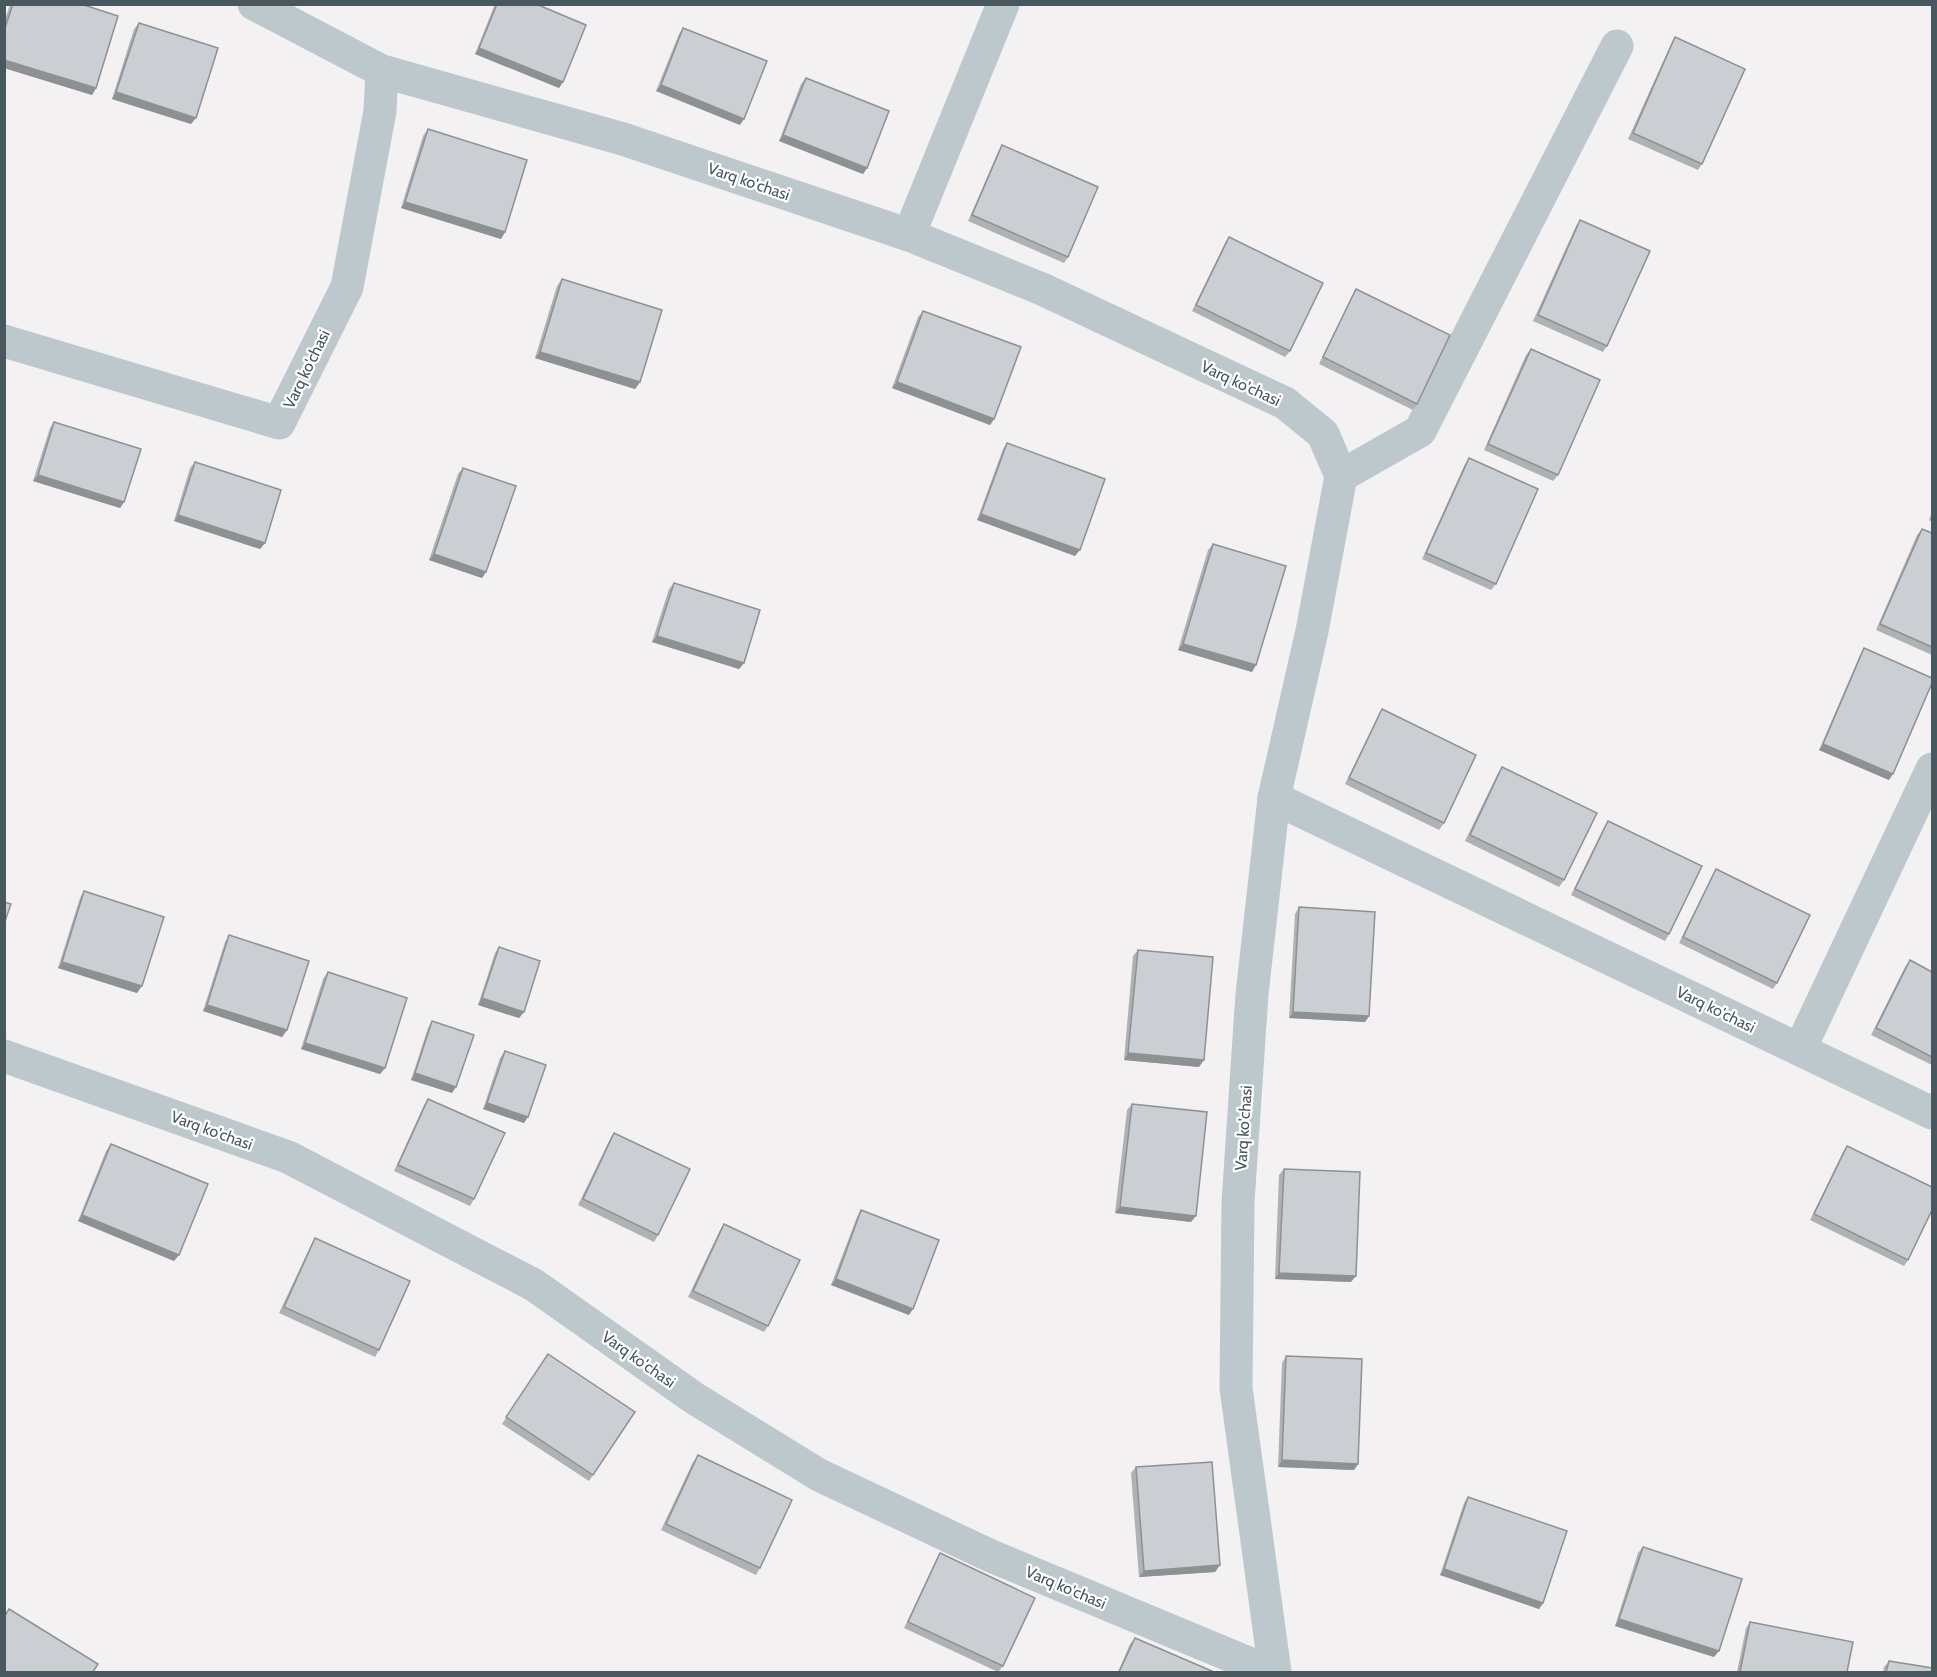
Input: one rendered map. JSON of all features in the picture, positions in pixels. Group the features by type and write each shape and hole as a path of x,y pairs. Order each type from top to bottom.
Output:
{"street":[{"name":"Varq ko'chasi","path":"254,4 382,71 623,139 909,235 1042,290 1285,403 1323,434 1341,476 1312,631 1274,798 1252,994 1238,1202 1236,1388 1275,1672"},
{"path":"909,235 1003,4"},
{"path":"1341,476 1420,432 1617,46"},
{"name":"Varq ko'chasi","path":"4,341 279,423 347,287 380,111 382,71"},
{"path":"1800,1049 1932,769"},
{"name":"Varq ko'chasi","path":"1274,798 1932,1113"},
{"name":"Varq ko'chasi","path":"4,1056 288,1157 534,1284 694,1398 819,1475 991,1556 1270,1672"}],"building":[{"path":"13,4 81,4 118,16 96,88 4,60 4,31"},
{"path":"497,4 536,4 586,25 563,82 479,48"},
{"path":"139,23 218,48 196,118 116,92"},
{"path":"683,28 767,61 744,119 661,85"},
{"path":"1675,37 1745,69 1702,164 1633,133"},
{"path":"806,78 889,111 867,168 783,135"},
{"path":"428,129 527,160 505,232 405,202"},
{"path":"1002,145 1098,187 1068,257 972,215"},
{"path":"1580,220 1650,251 1607,346 1538,315"},
{"path":"1229,237 1323,283 1290,351 1196,305"},
{"path":"562,279 662,310 640,382 540,352"},
{"path":"1356,289 1450,335 1417,404 1323,357"},
{"path":"923,311 1021,347 994,419 897,382"},
{"path":"1531,349 1600,380 1558,475 1488,444"},
{"path":"54,422 141,449 124,502 38,475"},
{"path":"1007,443 1105,479 1080,550 981,514"},
{"path":"1469,458 1538,489 1496,584 1426,553"},
{"path":"195,462 281,490 265,543 178,515"},
{"path":"463,468 516,486 486,572 434,554"},
{"path":"1922,529 1932,533 1932,647 1880,624"},
{"path":"1213,544 1286,566 1256,665 1183,644"},
{"path":"674,583 760,610 744,663 657,636"},
{"path":"1864,648 1932,678 1932,683 1893,774 1823,744"},
{"path":"1382,709 1476,755 1444,823 1349,778"},
{"path":"1502,767 1597,813 1564,880 1470,835"},
{"path":"1608,821 1702,866 1669,934 1575,889"},
{"path":"1716,869 1810,915 1777,983 1683,937"},
{"path":"84,891 164,917 142,986 62,962"},
{"path":"4,902 11,904 4,924"},
{"path":"1299,907 1375,912 1369,1016 1293,1012"},
{"path":"229,935 309,961 287,1030 207,1005"},
{"path":"499,947 540,961 524,1012 482,998"},
{"path":"1138,950 1213,957 1204,1060 1128,1053"},
{"path":"1910,960 1932,972 1932,1057 1876,1028"},
{"path":"328,972 407,998 385,1068 305,1043"},
{"path":"432,1021 474,1035 456,1087 415,1073"},
{"path":"505,1051 546,1065 528,1117 487,1103"},
{"path":"428,1099 505,1133 474,1199 398,1165"},
{"path":"1132,1104 1207,1112 1196,1216 1120,1207"},
{"path":"614,1133 690,1169 658,1235 583,1199"},
{"path":"111,1144 208,1184 179,1255 82,1215"},
{"path":"1847,1146 1932,1187 1932,1210 1908,1260 1814,1214"},
{"path":"1284,1169 1360,1172 1356,1276 1279,1273"},
{"path":"861,1210 939,1240 913,1309 836,1279"},
{"path":"724,1224 800,1260 768,1326 693,1291"},
{"path":"315,1238 410,1281 379,1350 284,1307"},
{"path":"548,1354 635,1412 593,1475 506,1417"},
{"path":"1286,1356 1362,1359 1358,1464 1282,1460"},
{"path":"698,1455 792,1500 760,1568 666,1524"},
{"path":"1212,1462 1220,1565 1144,1571 1136,1467"},
{"path":"1468,1497 1567,1531 1543,1603 1444,1569"},
{"path":"1643,1547 1742,1579 1719,1651 1619,1619"},
{"path":"940,1553 1035,1598 1003,1666 908,1622"},
{"path":"9,1609 98,1664 93,1672 4,1672 4,1617"},
{"path":"1750,1622 1853,1642 1847,1672 1740,1672"},
{"path":"1135,1638 1214,1672 1119,1672"},
{"path":"1889,1661 1932,1668 1932,1672 1886,1672"}]}
